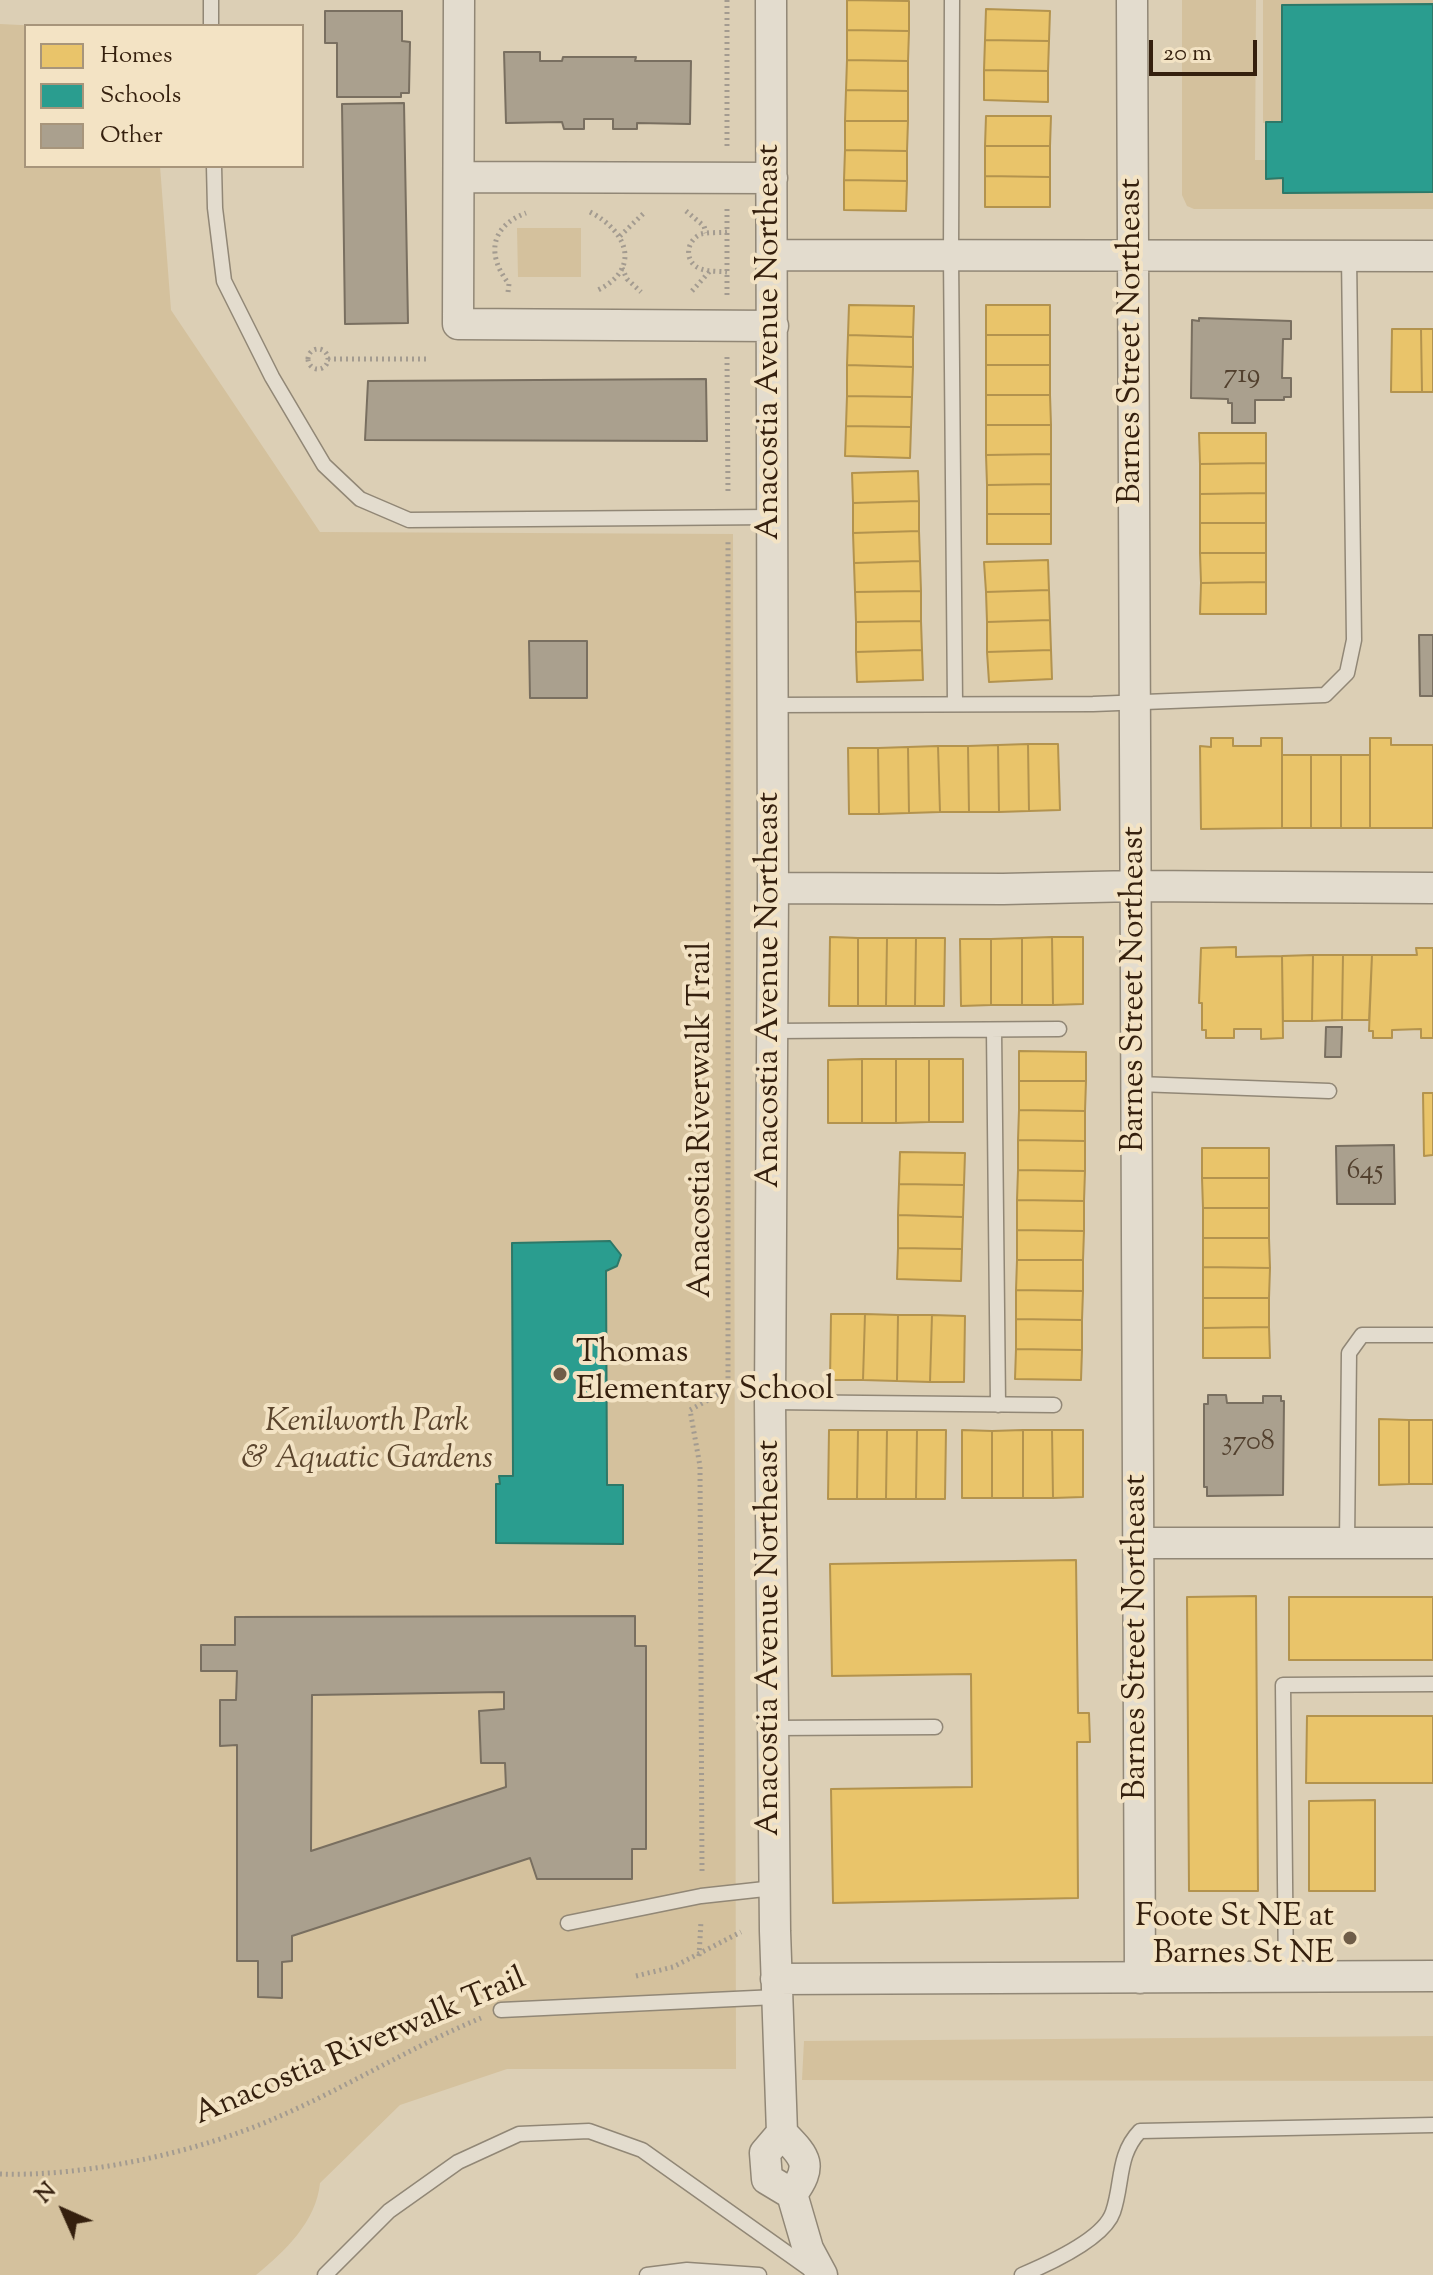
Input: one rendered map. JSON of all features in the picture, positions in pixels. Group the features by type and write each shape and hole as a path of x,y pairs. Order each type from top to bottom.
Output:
{"street":[{"path":"459,0 458,324 773,326"},
{"name":"Anacostia Avenue Northeast","path":"771,0 773,1031 770,1402 776,1988 782,2133 803,2155 804,2177 792,2194 808,2249 820,2275"},
{"name":"Barnes Street Northeast","path":"1132,0 1140,1978"},
{"path":"459,177 772,178"},
{"path":"773,255 1433,256"},
{"path":"773,888 1433,888"},
{"path":"1137,1543 1433,1543"},
{"path":"776,1988 1140,1978 1433,1976"}],"lane":[{"path":"211,0 211,24"},
{"path":"952,0 955,704"},
{"path":"214,168 215,208 224,281 272,377 324,465 360,499 409,520 772,517"},
{"path":"772,705 1136,703 1325,695 1347,673 1354,640 1349,256"},
{"path":"773,1031 1059,1029"},
{"path":"994,1030 998,1405"},
{"path":"1138,1084 1329,1091"},
{"path":"1347,1543 1349,1353 1362,1335 1433,1335"},
{"path":"770,1402 1054,1405"},
{"path":"1286,1977 1283,1685 1433,1684"},
{"path":"773,1728 935,1727"},
{"path":"568,1923 701,1896 774,1888"},
{"path":"501,2010 776,1988"},
{"path":"1022,2275 1053,2261 1101,2230 1113,2214 1128,2143 1140,2131 1433,2125"},
{"path":"325,2275 389,2211 458,2162 519,2134 589,2131 642,2150 820,2275"},
{"path":"647,2275 687,2270 759,2275"}],"path":[{"path":"727,0 727,146"},
{"path":"727,195 727,297"},
{"path":"620,236 640,214 653,208"},
{"path":"577,209 604,219 620,236 625,247 622,268 605,287 594,292"},
{"path":"681,209 694,216 704,226 706,233"},
{"path":"518,290 509,284 495,263 494,249 510,220 534,210"},
{"path":"727,232 706,233 692,241 688,251 695,266 727,272"},
{"path":"622,268 637,289 650,296"},
{"path":"679,297 692,291 710,271"},
{"path":"727,358 728,504"},
{"path":"328,359 430,359"},
{"name":"Anacostia Riverwalk Trail","path":"702,1877 700,1466 690,1410 728,1389 728,532"},
{"path":"699,1956 701,1917"},
{"path":"628,1978 673,1967 744,1931"},
{"name":"Anacostia Riverwalk Trail","path":"0,2174 92,2168 176,2152 229,2136 280,2116 457,2028 501,2010"}],"green space":[{"path":"1182,0 1256,0 1255,160 1266,160 1266,178 1433,192 1433,209 1194,209 1187,206 1182,195"},
{"path":"1263,0 1433,0 1433,4 1282,5 1282,122 1263,123"},
{"name":"Kenilworth Park & Aquatic Gardens","path":"0,24 24,25 24,168 160,168 171,310 320,532 733,534 736,2069 507,2069 400,2105 320,2183 306,2223 288,2246 256,2275 0,2275"},
{"path":"517,228 581,228 581,277 518,277"},
{"path":"1433,2036 1433,2081 802,2080 804,2041"}],"building: Homes":[{"path":"847,0 909,1 909,31 847,30"},
{"path":"986,9 1050,11 1049,41 985,40"},
{"path":"847,30 909,31 908,61 847,60"},
{"path":"985,40 1049,41 1048,71 984,70"},
{"path":"847,60 908,61 908,91 846,90"},
{"path":"984,70 1048,71 1048,102 984,100"},
{"path":"846,90 908,91 908,121 845,121"},
{"path":"986,116 1051,116 1050,146 985,146"},
{"path":"845,121 908,121 907,151 845,150"},
{"path":"985,146 1050,146 1050,177 985,176"},
{"path":"845,150 907,151 907,181 844,180"},
{"path":"985,176 1050,177 1050,207 985,207"},
{"path":"844,180 907,181 906,211 844,210"},
{"path":"849,305 914,306 913,337 848,335"},
{"path":"986,305 1050,305 1050,335 986,335"},
{"path":"1392,329 1421,329 1422,392 1391,392"},
{"path":"1421,329 1433,329 1433,392 1422,392"},
{"path":"848,335 913,337 913,367 847,365"},
{"path":"986,335 1050,335 1050,365 986,365"},
{"path":"847,365 913,367 912,397 847,396"},
{"path":"986,365 1050,365 1050,395 986,395"},
{"path":"986,395 1050,395 1051,425 986,425"},
{"path":"847,396 912,397 911,427 846,426"},
{"path":"986,425 1051,425 1051,454 986,455"},
{"path":"846,426 911,427 910,458 845,456"},
{"path":"1199,433 1266,433 1266,463 1200,464"},
{"path":"1051,454 1051,484 987,485 986,455"},
{"path":"1266,463 1266,493 1200,494 1200,464"},
{"path":"918,471 919,501 853,503 852,473"},
{"path":"1051,484 1051,514 987,514 987,485"},
{"path":"1266,493 1266,523 1200,523 1200,494"},
{"path":"919,501 919,531 853,533 853,503"},
{"path":"987,514 1051,514 1051,544 987,544"},
{"path":"1200,523 1266,523 1266,553 1200,553"},
{"path":"919,531 920,561 854,563 853,533"},
{"path":"1200,553 1266,553 1266,582 1201,583"},
{"path":"1048,560 1049,590 986,592 984,562"},
{"path":"920,561 921,591 855,592 854,563"},
{"path":"1266,582 1266,614 1200,614 1201,583"},
{"path":"1049,590 1050,620 987,622 986,592"},
{"path":"921,591 921,621 856,622 855,592"},
{"path":"1050,620 1051,650 987,652 987,622"},
{"path":"921,621 922,650 856,652 856,622"},
{"path":"922,650 923,680 857,682 856,652"},
{"path":"1051,650 1052,679 989,682 987,652"},
{"path":"1211,738 1233,738 1233,746 1261,746 1261,738 1282,738 1282,828 1201,829 1200,746 1211,747"},
{"path":"1370,738 1391,738 1391,745 1433,745 1433,828 1370,828"},
{"path":"1028,744 1058,744 1060,810 1029,811"},
{"path":"1028,744 1029,811 999,812 998,745"},
{"path":"998,745 999,812 969,812 968,746"},
{"path":"938,746 968,746 969,812 940,812"},
{"path":"938,746 940,812 909,813 908,747"},
{"path":"908,747 909,813 879,814 878,748"},
{"path":"848,748 878,748 879,814 849,814"},
{"path":"1282,755 1311,755 1311,828 1282,828"},
{"path":"1311,755 1341,755 1341,828 1311,828"},
{"path":"1341,755 1370,755 1370,828 1341,828"},
{"path":"830,937 858,938 858,1006 829,1006"},
{"path":"1052,937 1083,937 1083,1004 1053,1005"},
{"path":"1052,937 1053,1005 1022,1005 1022,938"},
{"path":"858,938 887,938 886,1006 858,1006"},
{"path":"887,938 916,938 915,1006 886,1006"},
{"path":"916,938 945,938 944,1006 915,1006"},
{"path":"1022,938 1022,1005 991,1005 991,939"},
{"path":"960,939 991,939 991,1005 961,1006"},
{"path":"1236,947 1236,957 1282,956 1283,1038 1261,1039 1261,1029 1234,1029 1234,1038 1206,1038 1206,1030 1202,1030 1202,1003 1199,1003 1201,948"},
{"path":"1416,948 1433,948 1433,1038 1421,1038 1421,1029 1392,1030 1392,1038 1373,1038 1373,1031 1369,1031 1372,955 1417,955"},
{"path":"1313,955 1312,1021 1283,1021 1282,956"},
{"path":"1313,955 1343,955 1342,1020 1312,1021"},
{"path":"1343,955 1372,955 1369,1020 1342,1020"},
{"path":"1019,1051 1086,1052 1086,1081 1019,1081"},
{"path":"862,1059 862,1123 828,1123 828,1060"},
{"path":"862,1059 896,1059 896,1123 862,1123"},
{"path":"896,1059 929,1059 929,1122 896,1123"},
{"path":"929,1059 963,1059 963,1122 929,1122"},
{"path":"1019,1081 1086,1081 1085,1111 1019,1110"},
{"path":"1423,1093 1433,1093 1433,1155 1424,1156"},
{"path":"1019,1110 1085,1111 1085,1141 1018,1140"},
{"path":"1018,1140 1085,1141 1085,1171 1018,1170"},
{"path":"1202,1148 1269,1148 1269,1178 1202,1178"},
{"path":"900,1152 965,1153 964,1185 899,1184"},
{"path":"1018,1170 1085,1171 1084,1201 1017,1200"},
{"path":"1202,1178 1269,1178 1269,1208 1203,1208"},
{"path":"899,1184 964,1185 963,1217 898,1215"},
{"path":"1017,1200 1084,1201 1084,1231 1017,1230"},
{"path":"1203,1208 1269,1208 1269,1238 1203,1238"},
{"path":"898,1215 963,1217 962,1249 898,1248"},
{"path":"1017,1230 1084,1231 1083,1260 1017,1260"},
{"path":"1203,1238 1269,1238 1270,1268 1203,1267"},
{"path":"898,1248 962,1249 961,1281 897,1279"},
{"path":"1017,1260 1083,1260 1083,1291 1016,1290"},
{"path":"1203,1267 1270,1268 1269,1298 1203,1298"},
{"path":"1016,1290 1083,1291 1082,1320 1016,1319"},
{"path":"1203,1298 1269,1298 1269,1327 1203,1328"},
{"path":"831,1314 865,1314 863,1380 830,1380"},
{"path":"865,1314 898,1315 897,1381 863,1380"},
{"path":"898,1315 932,1315 930,1382 897,1381"},
{"path":"932,1315 965,1316 964,1382 930,1382"},
{"path":"1016,1319 1082,1320 1082,1350 1016,1349"},
{"path":"1269,1327 1270,1358 1203,1358 1203,1328"},
{"path":"1016,1349 1082,1350 1081,1380 1015,1379"},
{"path":"1379,1419 1409,1420 1409,1484 1379,1485"},
{"path":"1409,1420 1433,1420 1433,1484 1409,1484"},
{"path":"829,1430 858,1430 857,1499 828,1499"},
{"path":"858,1430 887,1430 886,1499 857,1499"},
{"path":"887,1430 917,1430 916,1499 886,1499"},
{"path":"917,1430 946,1430 945,1499 916,1499"},
{"path":"962,1430 992,1431 992,1498 962,1498"},
{"path":"1023,1430 1052,1430 1053,1498 1023,1498"},
{"path":"1023,1430 1023,1498 992,1498 992,1431"},
{"path":"1052,1430 1083,1430 1083,1497 1053,1498"},
{"path":"1076,1560 1078,1713 1089,1713 1090,1742 1077,1742 1078,1898 833,1903 831,1789 972,1787 971,1674 832,1676 830,1564"},
{"path":"1256,1596 1258,1891 1189,1891 1187,1597"},
{"path":"1289,1597 1433,1597 1433,1660 1289,1660"},
{"path":"1307,1716 1433,1716 1433,1783 1306,1783"},
{"path":"1375,1800 1375,1891 1309,1891 1309,1801"}],"building: Schools":[{"path":"1433,4 1433,192 1283,193 1283,178 1266,179 1266,122 1282,122 1282,5"},
{"name":"Thomas Elementary School","path":"610,1241 621,1255 617,1266 606,1271 607,1485 623,1485 623,1544 496,1543 496,1484 500,1484 499,1476 513,1476 512,1243"}],"building: Other":[{"path":"325,11 402,11 402,41 410,42 409,93 401,93 401,97 337,97 337,43 325,43"},
{"path":"504,52 540,52 540,61 562,61 563,57 636,57 635,61 691,61 690,124 637,123 637,129 613,129 613,119 584,119 584,129 564,129 562,122 506,123"},
{"path":"404,103 408,323 345,324 342,104"},
{"path":"1199,318 1291,321 1291,339 1283,339 1282,378 1291,378 1291,397 1284,397 1284,400 1255,400 1255,423 1232,423 1232,403 1228,403 1228,399 1191,398 1192,320 1199,321"},
{"path":"706,379 707,441 365,440 368,381"},
{"path":"1419,635 1433,635 1433,696 1420,696"},
{"path":"529,641 587,641 587,698 530,698"},
{"path":"1326,1027 1342,1027 1341,1057 1325,1057"},
{"path":"1394,1145 1395,1204 1337,1204 1336,1146"},
{"path":"1208,1395 1226,1395 1227,1403 1263,1403 1263,1396 1281,1396 1281,1401 1284,1401 1283,1495 1207,1496 1207,1487 1204,1487 1204,1404 1208,1404"},
{"path":"635,1616 635,1646 646,1646 646,1849 632,1849 632,1879 537,1879 530,1858 292,1936 292,1961 282,1962 282,1998 258,1997 258,1961 237,1961 237,1745 220,1746 220,1700 236,1700 237,1671 201,1671 201,1645 235,1645 235,1617","holes":["504,1692 504,1709 479,1711 481,1763 505,1763 506,1787 311,1851 312,1695"]}],"place":[{"name":"Thomas Elementary School","path":"560,1374"},
{"name":"Foote St NE at Barnes St NE","path":"1350,1938"}]}
